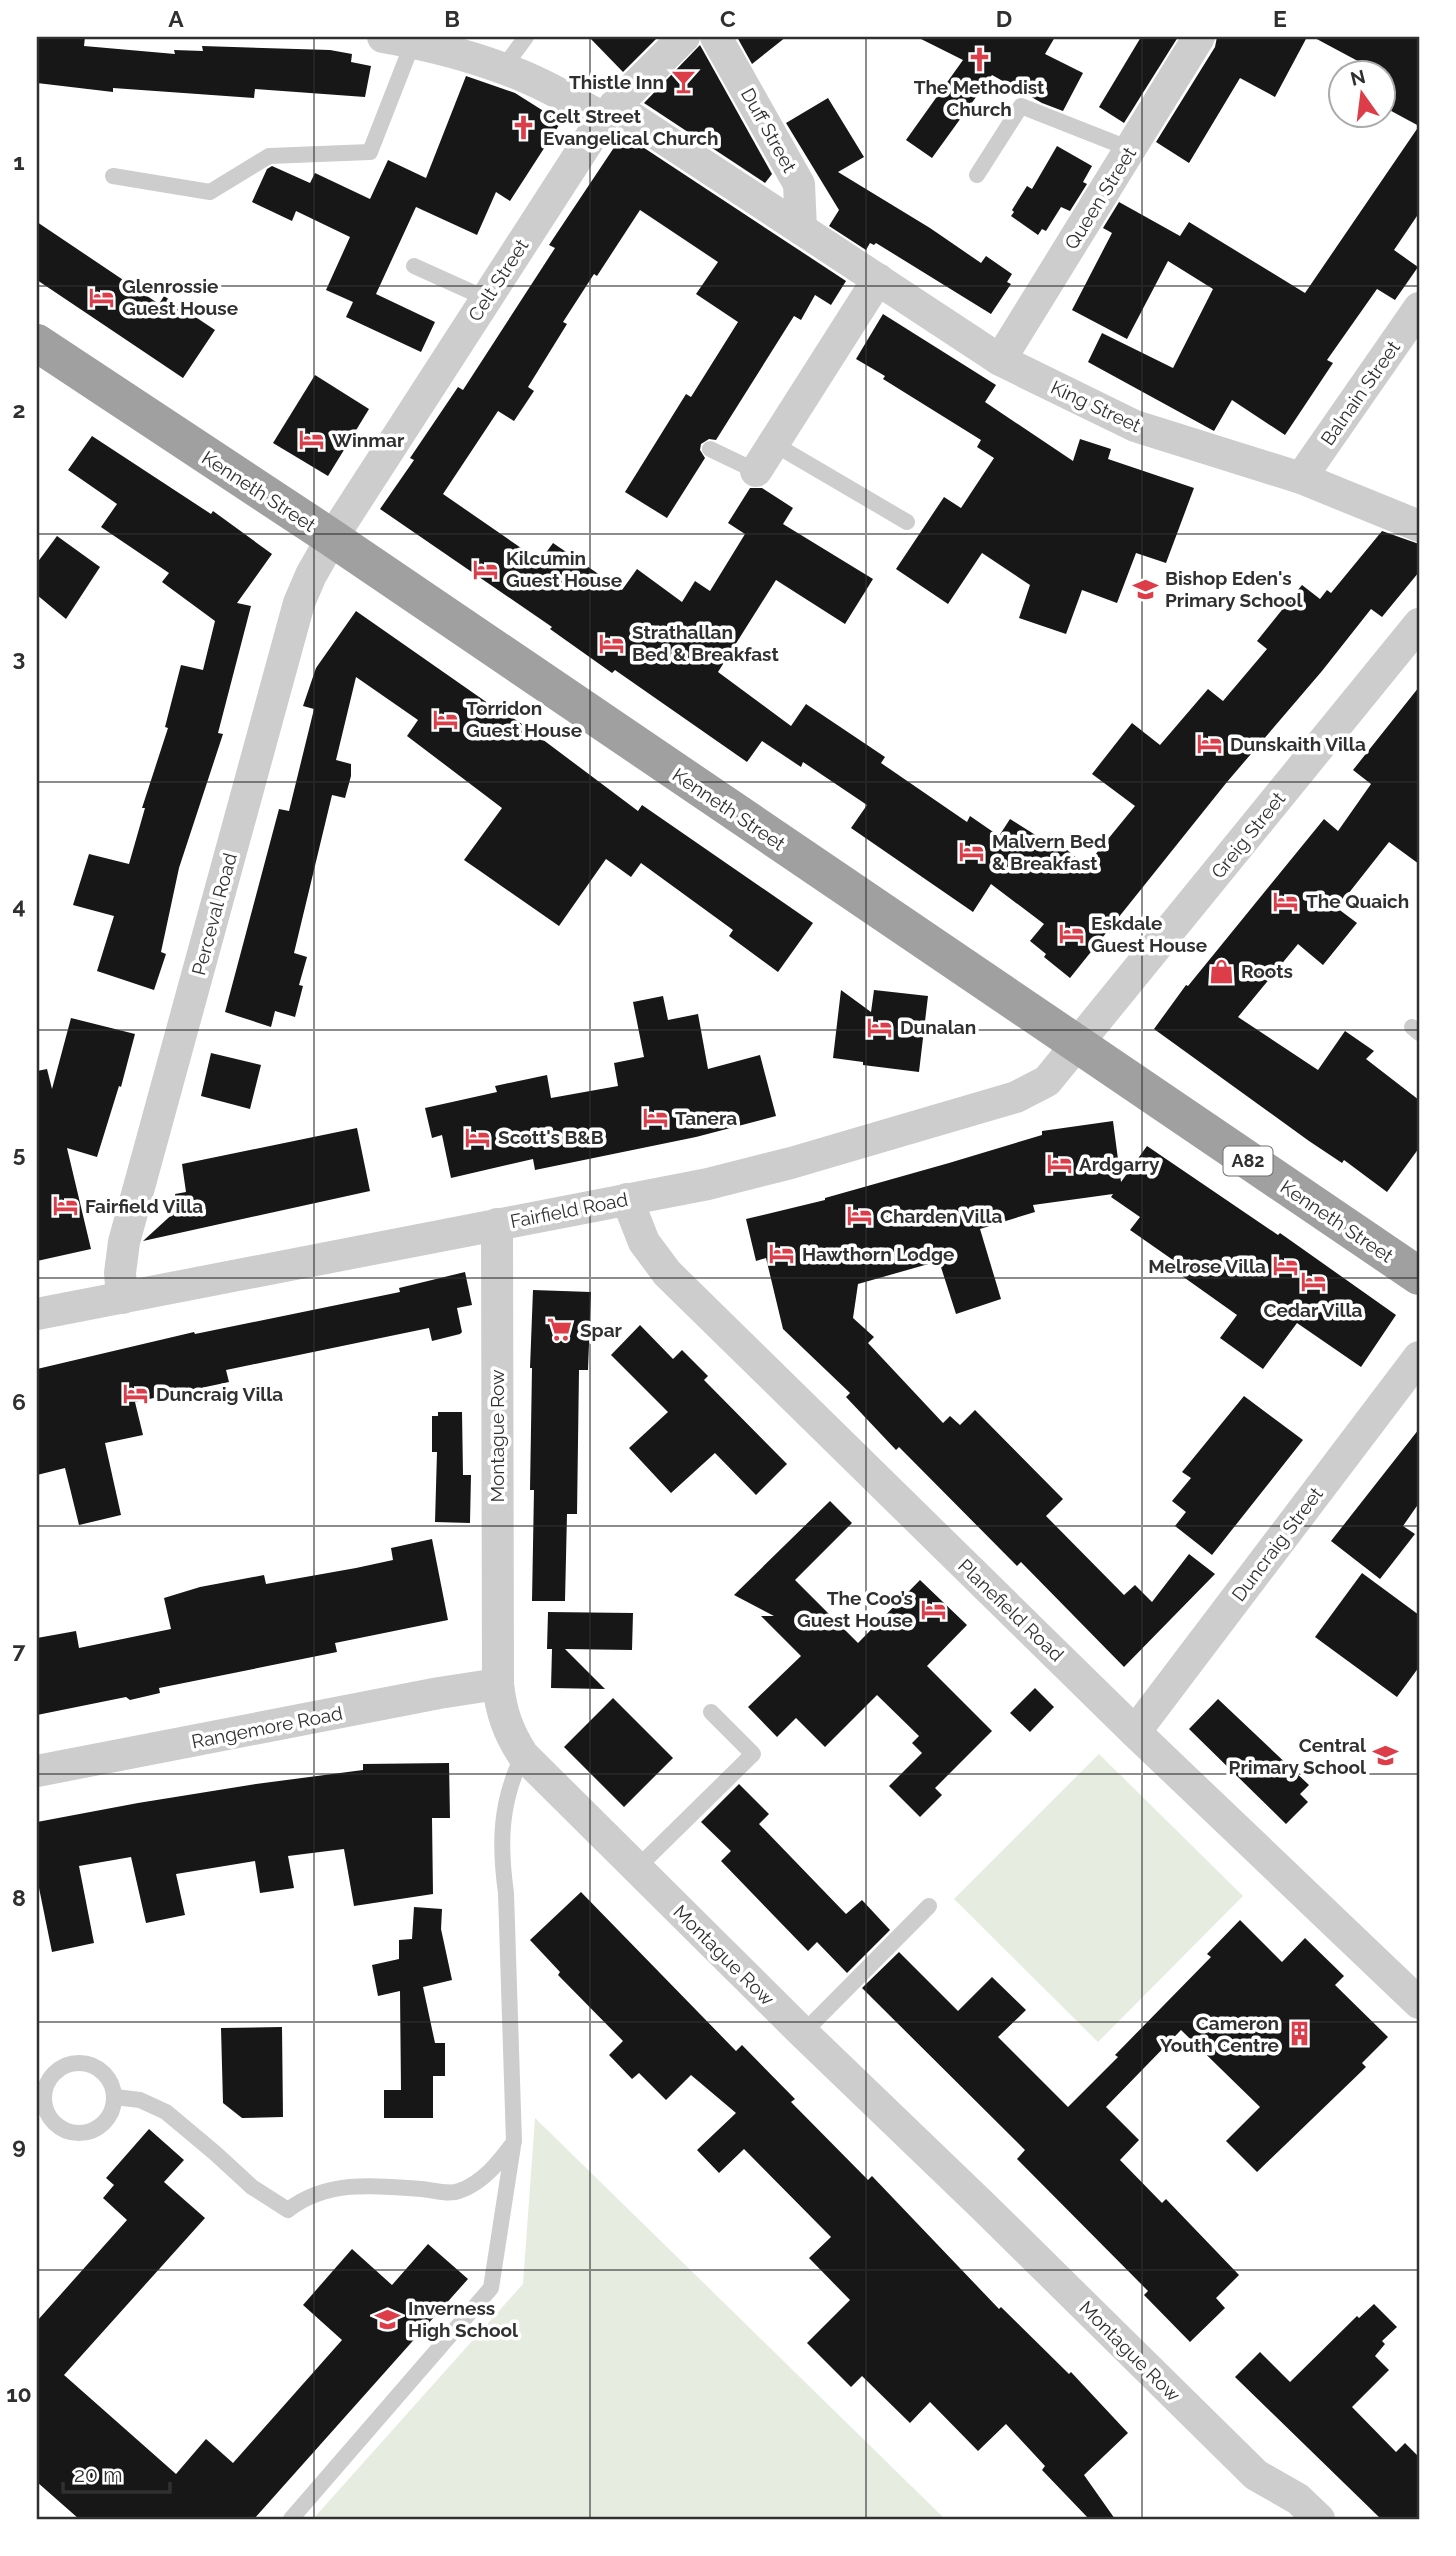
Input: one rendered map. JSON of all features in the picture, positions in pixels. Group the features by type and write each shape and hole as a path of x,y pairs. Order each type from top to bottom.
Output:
{"highway":[{"name":"Kenneth Street","path":"37,343 332,538 1419,1276"}],"street":[{"name":"Celt Street","path":"332,538 485,298 609,112 684,37"},
{"name":"Duff Street","path":"716,37 799,184 801,229"},
{"name":"Queen Street","path":"1000,360 1199,37"},
{"name":"King Street","path":"398,39 503,68 609,112 801,229 1000,360 1135,426 1301,478 1419,526"},
{"path":"756,471 877,279"},
{"name":"Balnain Street","path":"1301,478 1419,308"},
{"name":"Perceval Road","path":"122,1298 120,1273 124,1242 295,616 310,575 332,538"},
{"name":"Greig Street","path":"1077,1045 1419,624"},
{"name":"Fairfield Road","path":"37,1314 708,1184 791,1163 1016,1097 1047,1081 1077,1045"},
{"name":"Planefield Road","path":"627,1199 645,1242 667,1273 1135,1732 1419,2003"},
{"name":"Montague Row","path":"497,1224 498,1684 501,1710 509,1734 523,1755 636,1869 1256,2476 1298,2499 1319,2519"},
{"name":"Duncraig Street","path":"1135,1732 1419,1357"},
{"name":"Rangemore Road","path":"37,1771 498,1684"}],"lane":[{"path":"503,68 526,37"},
{"path":"113,176 210,192 269,156 370,152 398,39"},
{"path":"977,174 1021,106 1130,149"},
{"path":"414,266 485,298"},
{"path":"775,443 906,522"},
{"path":"710,449 756,471"},
{"path":"636,1869 753,1754 711,1712"},
{"path":"291,2519 491,2288 514,2142 506,1893 501,1859 502,1825 511,1780 523,1755"},
{"path":"803,2033 929,1906"},
{"path":"74,2063 86,2063 107,2075 115,2096 109,2118 101,2126 80,2133 58,2126 45,2108 44,2096 53,2074 74,2063"},
{"path":"115,2096 140,2100 166,2112 252,2188 288,2210 304,2198 350,2186 391,2186 458,2192 494,2169 514,2142"}],"shaded area":[{"path":"1099,1754 1243,1896 1098,2042 954,1899"},
{"path":"535,2118 945,2519 313,2519 523,2284"}],"building":[{"path":"37,37 85,37 84,46 175,54 174,50 203,51 202,46 330,50 352,54 351,62 371,66 365,97 255,89 254,98 113,88 113,92 37,83"},
{"path":"589,37 658,37 623,72"},
{"path":"737,37 786,37 752,64"},
{"path":"917,37 1055,37 1045,54 1083,73 1063,111 1042,103 992,75 932,158 906,140 963,60"},
{"path":"1141,37 1178,37 1124,123 1099,107"},
{"path":"1217,37 1307,37 1275,97 1240,78 1189,163 1156,142 1215,47"},
{"path":"1313,37 1419,37 1419,126 1396,114 1396,60 1356,60"},
{"path":"700,45 772,174 765,183 644,103"},
{"path":"466,76 515,93 561,122 510,201 496,192 477,235 416,207 376,294 435,322 421,352 346,317 353,302 326,290 350,237 296,211 292,221 252,202 267,169 272,166 310,183 315,173 370,199 388,160 426,178"},
{"path":"828,98 864,157 838,172 930,228 981,263 986,256 1012,274 1007,282 1011,284 991,314 876,243 870,243 866,250 829,226 839,210 786,123"},
{"path":"1419,126 1419,213 1394,250 1418,267 1395,300 1377,289 1327,360 1333,363 1285,435 1232,400 1214,431 1088,362 1102,333 1173,368 1213,289 1168,261 1127,339 1072,310 1112,233 1103,228 1119,202 1180,236 1189,222 1305,293"},
{"path":"623,134 846,281 831,305 815,295 801,320 794,316 716,440 709,439 701,444 700,450 705,458 667,518 625,492 686,394 691,397 738,322 696,294 718,262 640,210 563,322 567,324 528,387 534,391 514,421 498,411 443,494 540,561 553,543 622,590 637,569 682,602 695,581 710,591 745,534 728,523 750,488 762,488 793,508 783,524 873,579 845,624 776,580 718,672 791,726 806,704 885,757 881,763 967,822 970,816 999,836 1010,819 1056,848 1060,844 1086,866 1135,806 1092,774 1132,723 1160,745 1208,689 1223,701 1267,649 1257,641 1302,585 1320,599 1327,590 1331,593 1382,531 1419,544 1419,572 1382,617 1371,609 1227,782 1070,978 1044,957 1046,954 1030,941 1044,924 991,884 973,912 851,828 867,805 803,762 801,767 762,741 747,762 615,670 612,673 550,629 552,627 380,509 414,460 410,458 458,387 463,390 555,248 549,245"},
{"path":"1057,146 1092,166 1083,182 1087,184 1070,211 1061,207 1046,231 1042,229 1038,235 1011,216 1014,212 1012,210 1027,186 1032,189"},
{"path":"37,222 159,304 164,296 215,330 183,378 37,280"},
{"path":"883,314 996,385 985,402 1073,461 1080,439 1111,449 1108,459 1194,488 1166,563 1136,553 1117,603 1082,590 1066,634 1019,618 1030,585 982,553 948,604 896,569 944,497 961,508 994,458 977,447 981,440 883,379 885,376 856,359"},
{"path":"315,375 369,409 328,476 273,443"},
{"path":"92,436 211,514 213,511 272,554 237,603 251,606 218,733 223,734 179,868 161,952 166,954 154,990 97,971 114,916 73,905 89,854 129,864 145,808 142,808 168,728 165,727 181,665 203,670 215,621 162,582 169,573 101,527 117,504 68,470"},
{"path":"57,536 100,567 66,619 37,595 37,563"},
{"path":"356,611 522,724 638,811 642,805 813,923 778,972 729,936 733,930 641,863 631,877 606,859 559,926 464,860 502,808 407,736 418,720 356,677 336,760 351,764 351,776 345,798 332,795 294,953 307,957 299,985 303,986 295,1017 275,1011 271,1027 225,1012 279,809 289,811 314,709 303,706 316,668"},
{"path":"1419,687 1419,864 1389,842 1337,908 1357,923 1323,965 1298,944 1238,1017 1318,1070 1345,1031 1374,1051 1366,1059 1419,1100 1419,1148 1387,1192 1344,1160 1342,1163 1309,1141 1154,1029 1186,985 1188,986 1324,819 1338,831 1371,784 1353,770"},
{"name":"Dunalan","path":"841,990 871,1012 874,990 928,996 919,1072 833,1058"},
{"path":"663,996 668,1020 698,1014 708,1069 760,1055 776,1116 696,1137 535,1170 533,1159 451,1178 442,1135 432,1138 425,1108 497,1092 495,1086 547,1075 551,1098 618,1086 614,1063 644,1057 633,1002"},
{"path":"71,1018 135,1034 121,1087 119,1086 97,1157 67,1148 91,1249 37,1261 37,1071 47,1069 52,1089"},
{"path":"211,1053 261,1065 250,1109 201,1096"},
{"path":"1113,1121 1121,1182 1147,1146 1278,1235 1280,1233 1396,1315 1361,1367 1297,1323 1263,1369 1220,1338 1237,1315 1168,1266 1173,1260 1130,1230 1140,1217 1111,1197 1113,1194 1033,1205 1035,1212 980,1229 1001,1299 956,1314 939,1261 858,1284 853,1318 874,1337 868,1343 943,1423 950,1416 960,1425 975,1410 1063,1499 1046,1516 1124,1595 1135,1585 1152,1602 1189,1554 1215,1574 1124,1667 1021,1562 1017,1566 899,1447 896,1450 846,1397 850,1393 783,1329 766,1258 756,1261 746,1219 825,1200 1042,1135 1042,1131"},
{"path":"357,1128 370,1191 143,1241 178,1209 175,1194 186,1192 182,1164"},
{"path":"465,1272 472,1305 457,1308 462,1332 460,1334 432,1341 429,1328 226,1370 229,1382 135,1402 143,1435 105,1443 121,1515 79,1525 65,1468 37,1475 37,1369 194,1332 195,1334 400,1292 399,1288"},
{"path":"533,1290 591,1292 588,1370 579,1370 577,1514 567,1514 565,1601 532,1601 534,1490 530,1490 530,1368"},
{"path":"640,1325 673,1359 682,1350 708,1376 704,1380 787,1464 756,1495 715,1453 671,1493 629,1448 668,1412 611,1355"},
{"path":"1244,1396 1303,1440 1212,1555 1175,1526 1186,1512 1172,1501 1191,1478 1182,1472"},
{"path":"438,1412 462,1412 463,1475 471,1475 470,1523 435,1522 437,1452 432,1452 432,1416 438,1416"},
{"path":"1419,1429 1419,1503 1403,1526 1415,1534 1380,1579 1331,1541"},
{"path":"830,1501 852,1523 795,1580 858,1643 920,1580 967,1625 927,1666 992,1731 935,1788 942,1795 920,1817 889,1786 922,1753 912,1743 919,1736 877,1695 825,1747 796,1718 777,1737 748,1707 801,1656 761,1616 774,1616 734,1595"},
{"path":"432,1539 448,1620 335,1643 337,1652 159,1688 160,1693 130,1700 126,1697 37,1715 37,1638 76,1631 79,1648 171,1629 164,1598 200,1587 264,1575 266,1584 393,1560 391,1548"},
{"path":"1362,1573 1419,1615 1419,1667 1397,1697 1315,1637"},
{"path":"548,1612 633,1613 632,1650 565,1649 605,1689 551,1688 552,1649 547,1649"},
{"path":"1035,1688 1054,1707 1030,1732 1010,1713"},
{"path":"613,1698 673,1758 624,1807 564,1747"},
{"path":"1218,1699 1309,1785 1300,1794 1308,1802 1286,1824 1189,1729"},
{"path":"449,1763 450,1818 432,1818 433,1894 354,1906 344,1849 288,1856 294,1888 260,1893 255,1861 176,1874 185,1915 146,1923 131,1857 79,1866 94,1943 52,1952 37,1878 37,1822 256,1784 363,1770 363,1764"},
{"path":"739,1784 769,1814 759,1824 846,1914 862,1900 890,1930 847,1973 817,1942 808,1951 721,1861 731,1851 701,1822"},
{"path":"581,1892 736,2051 742,2045 795,2099 791,2102 868,2180 872,2176 999,2309 1001,2307 1069,2374 1071,2372 1128,2433 1084,2475 1115,2519 1089,2519 1042,2470 1045,2466 1006,2424 978,2451 930,2402 910,2423 862,2376 851,2387 807,2343 850,2300 809,2258 831,2237 744,2149 719,2173 697,2150 736,2113 691,2075 666,2100 639,2073 632,2079 609,2055 623,2041 558,1975 560,1972 530,1940"},
{"path":"414,1907 442,1909 441,1929 452,1980 423,1987 435,2043 445,2043 445,2076 433,2076 433,2118 384,2118 384,2090 401,2090 400,1991 378,1996 372,1965 399,1959 399,1940 412,1939"},
{"path":"1240,1920 1282,1962 1305,1938 1344,1976 1335,1985 1388,2037 1362,2063 1366,2067 1257,2172 1226,2141 1260,2107 1181,2030 1106,2107 1139,2140 1120,2160 1162,2203 1166,2199 1239,2275 1216,2298 1225,2308 1190,2342 1144,2295 1148,2291 1017,2159 1025,2150 862,1988 899,1952 958,2011 992,1977 1026,2010 998,2037 1068,2107 1211,1957 1207,1954"},
{"path":"282,2027 283,2117 242,2118 223,2103 221,2028"},
{"path":"149,2129 184,2160 164,2182 205,2218 64,2375 176,2474 206,2439 233,2463 342,2340 303,2305 352,2249 392,2285 428,2244 468,2279 254,2519 79,2519 37,2482 37,2321 127,2220 103,2198 114,2185 106,2178"},
{"path":"1374,2304 1397,2327 1382,2341 1385,2344 1375,2356 1389,2370 1352,2407 1396,2452 1405,2443 1419,2457 1419,2519 1381,2519 1235,2377 1260,2352 1290,2382 1357,2316 1359,2318"}],"place":[{"name":"The Methodist Church","path":"979,59"},
{"name":"Thistle Inn","path":"684,82"},
{"name":"Celt Street Evangelical Church","path":"523,127"},
{"name":"Glenrossie Guest House","path":"102,297"},
{"name":"Winmar","path":"312,440"},
{"name":"Kilcumin Guest House","path":"486,569"},
{"name":"Bishop Eden's Primary School","path":"1145,589"},
{"name":"Strathallan Bed & Breakfast","path":"612,643"},
{"name":"Torridon Guest House","path":"446,719"},
{"name":"Dunskaith Villa","path":"1210,744"},
{"name":"Malvern Bed & Breakfast","path":"972,852"},
{"name":"The Quaich","path":"1286,901"},
{"name":"Eskdale Guest House","path":"1071,934"},
{"name":"Roots","path":"1221,971"},
{"name":"Dunalan","path":"880,1027"},
{"name":"Tanera","path":"655,1118"},
{"name":"Scott's B&B","path":"478,1137"},
{"name":"Ardgarry","path":"1059,1164"},
{"name":"Fairfield Villa","path":"65,1206"},
{"name":"Charden Villa","path":"860,1216"},
{"name":"Hawthorn Lodge","path":"782,1254"},
{"name":"Melrose Villa","path":"1286,1266"},
{"name":"Cedar Villa","path":"1313,1282"},
{"name":"Spar","path":"560,1330"},
{"name":"Duncraig Villa","path":"136,1394"},
{"name":"The Coo’s Guest House","path":"933,1609"},
{"name":"Central Primary School","path":"1386,1756"},
{"name":"Cameron Youth Centre","path":"1299,2034"},
{"name":"Inverness High School","path":"388,2319"}]}
